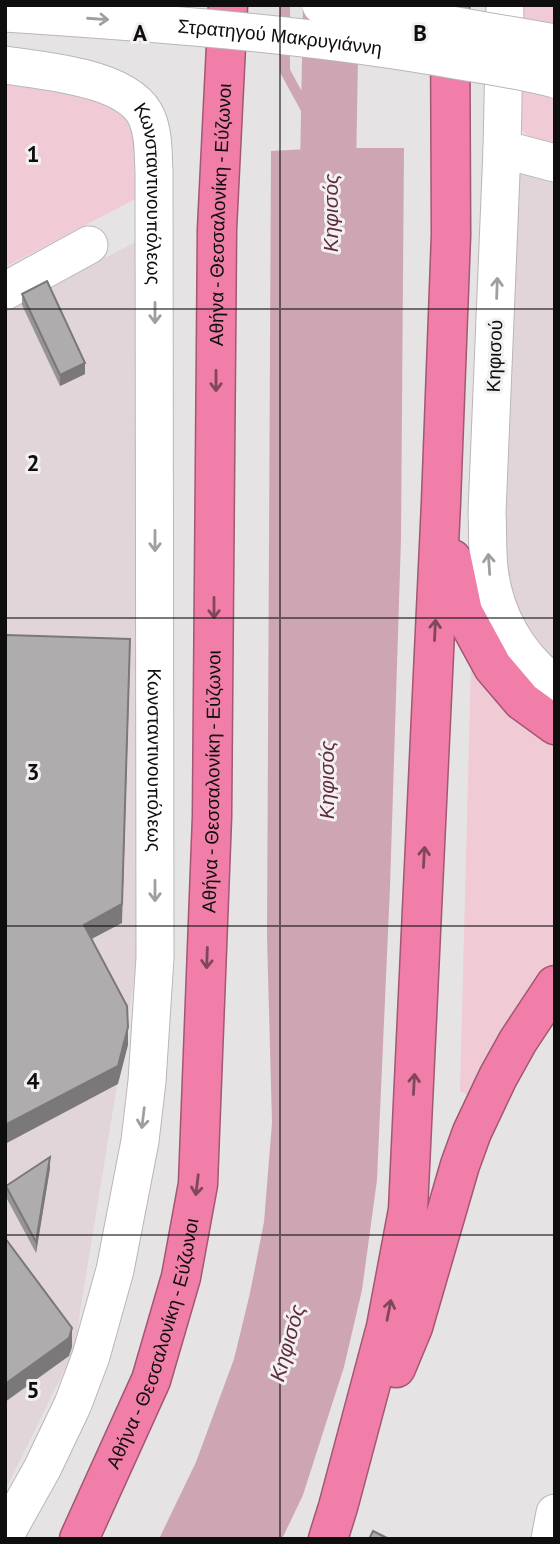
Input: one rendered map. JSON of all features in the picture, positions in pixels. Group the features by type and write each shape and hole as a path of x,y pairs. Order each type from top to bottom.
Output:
{"highway":[{"path":"328,1539 386,1327 408,1210 451,235 450,5"},
{"name":"Αθήνα - Θεσσαλονίκη - Εύζωνοι","path":"79,1539 151,1380 181,1277 198,1184 212,817 217,229 226,10"},
{"path":"441,502 463,612 493,667 508,687 555,725"},
{"path":"354,1447 394,1371 413,1327 460,1164 472,1132 518,1041 555,985"}],"street":[{"name":"Στρατηγού Μακρυγιάννη","path":"321,5 555,43"},
{"name":"Κηφισού","path":"505,5 502,149 487,513 488,566 499,613 509,634 543,676 555,684"},
{"name":"Στρατηγού Μακρυγιάννη","path":"5,13 176,24 297,36 417,53 555,79"},
{"name":"Κωνσταντινουπόλεως","path":"5,65 82,78 113,87 132,100 146,115 152,132 156,761 155,958 148,1081 140,1141 115,1269 91,1356 73,1404 42,1469 5,1535"},
{"path":"502,149 555,163"},
{"path":"5,291 89,246"},
{"path":"550,1539 555,1513"}],"shaded area":[{"path":"523,5 555,5 555,147 534,140 518,125"},
{"path":"5,84 95,98 118,108 136,125 143,195 5,267"},
{"path":"511,161 555,172 555,673 501,586"},
{"path":"136,242 138,956 75,1351 5,1491 5,308"},
{"path":"473,665 555,739 555,961 468,1095 460,1091"}],"water":[{"path":"404,148 401,539 377,1180 362,1290 344,1367 303,1495 282,1539 159,1539 196,1462 234,1359 264,1222 272,1123 267,937 271,151"}],"building":[{"path":"47,281 85,363 60,375 22,294"},
{"path":"5,636 130,639 122,904 84,925 127,1006 128,1027 118,1066 5,1125"},
{"path":"50,1157 36,1242 6,1186"},
{"path":"5,1238 72,1328 69,1338 5,1384"},
{"path":"373,1531 389,1539 369,1539"}],"waterway":[{"path":"285,5 285,29"},
{"name":"Κηφισός","path":"327,224 331,5"},
{"path":"285,44 285,71 327,148"}]}
